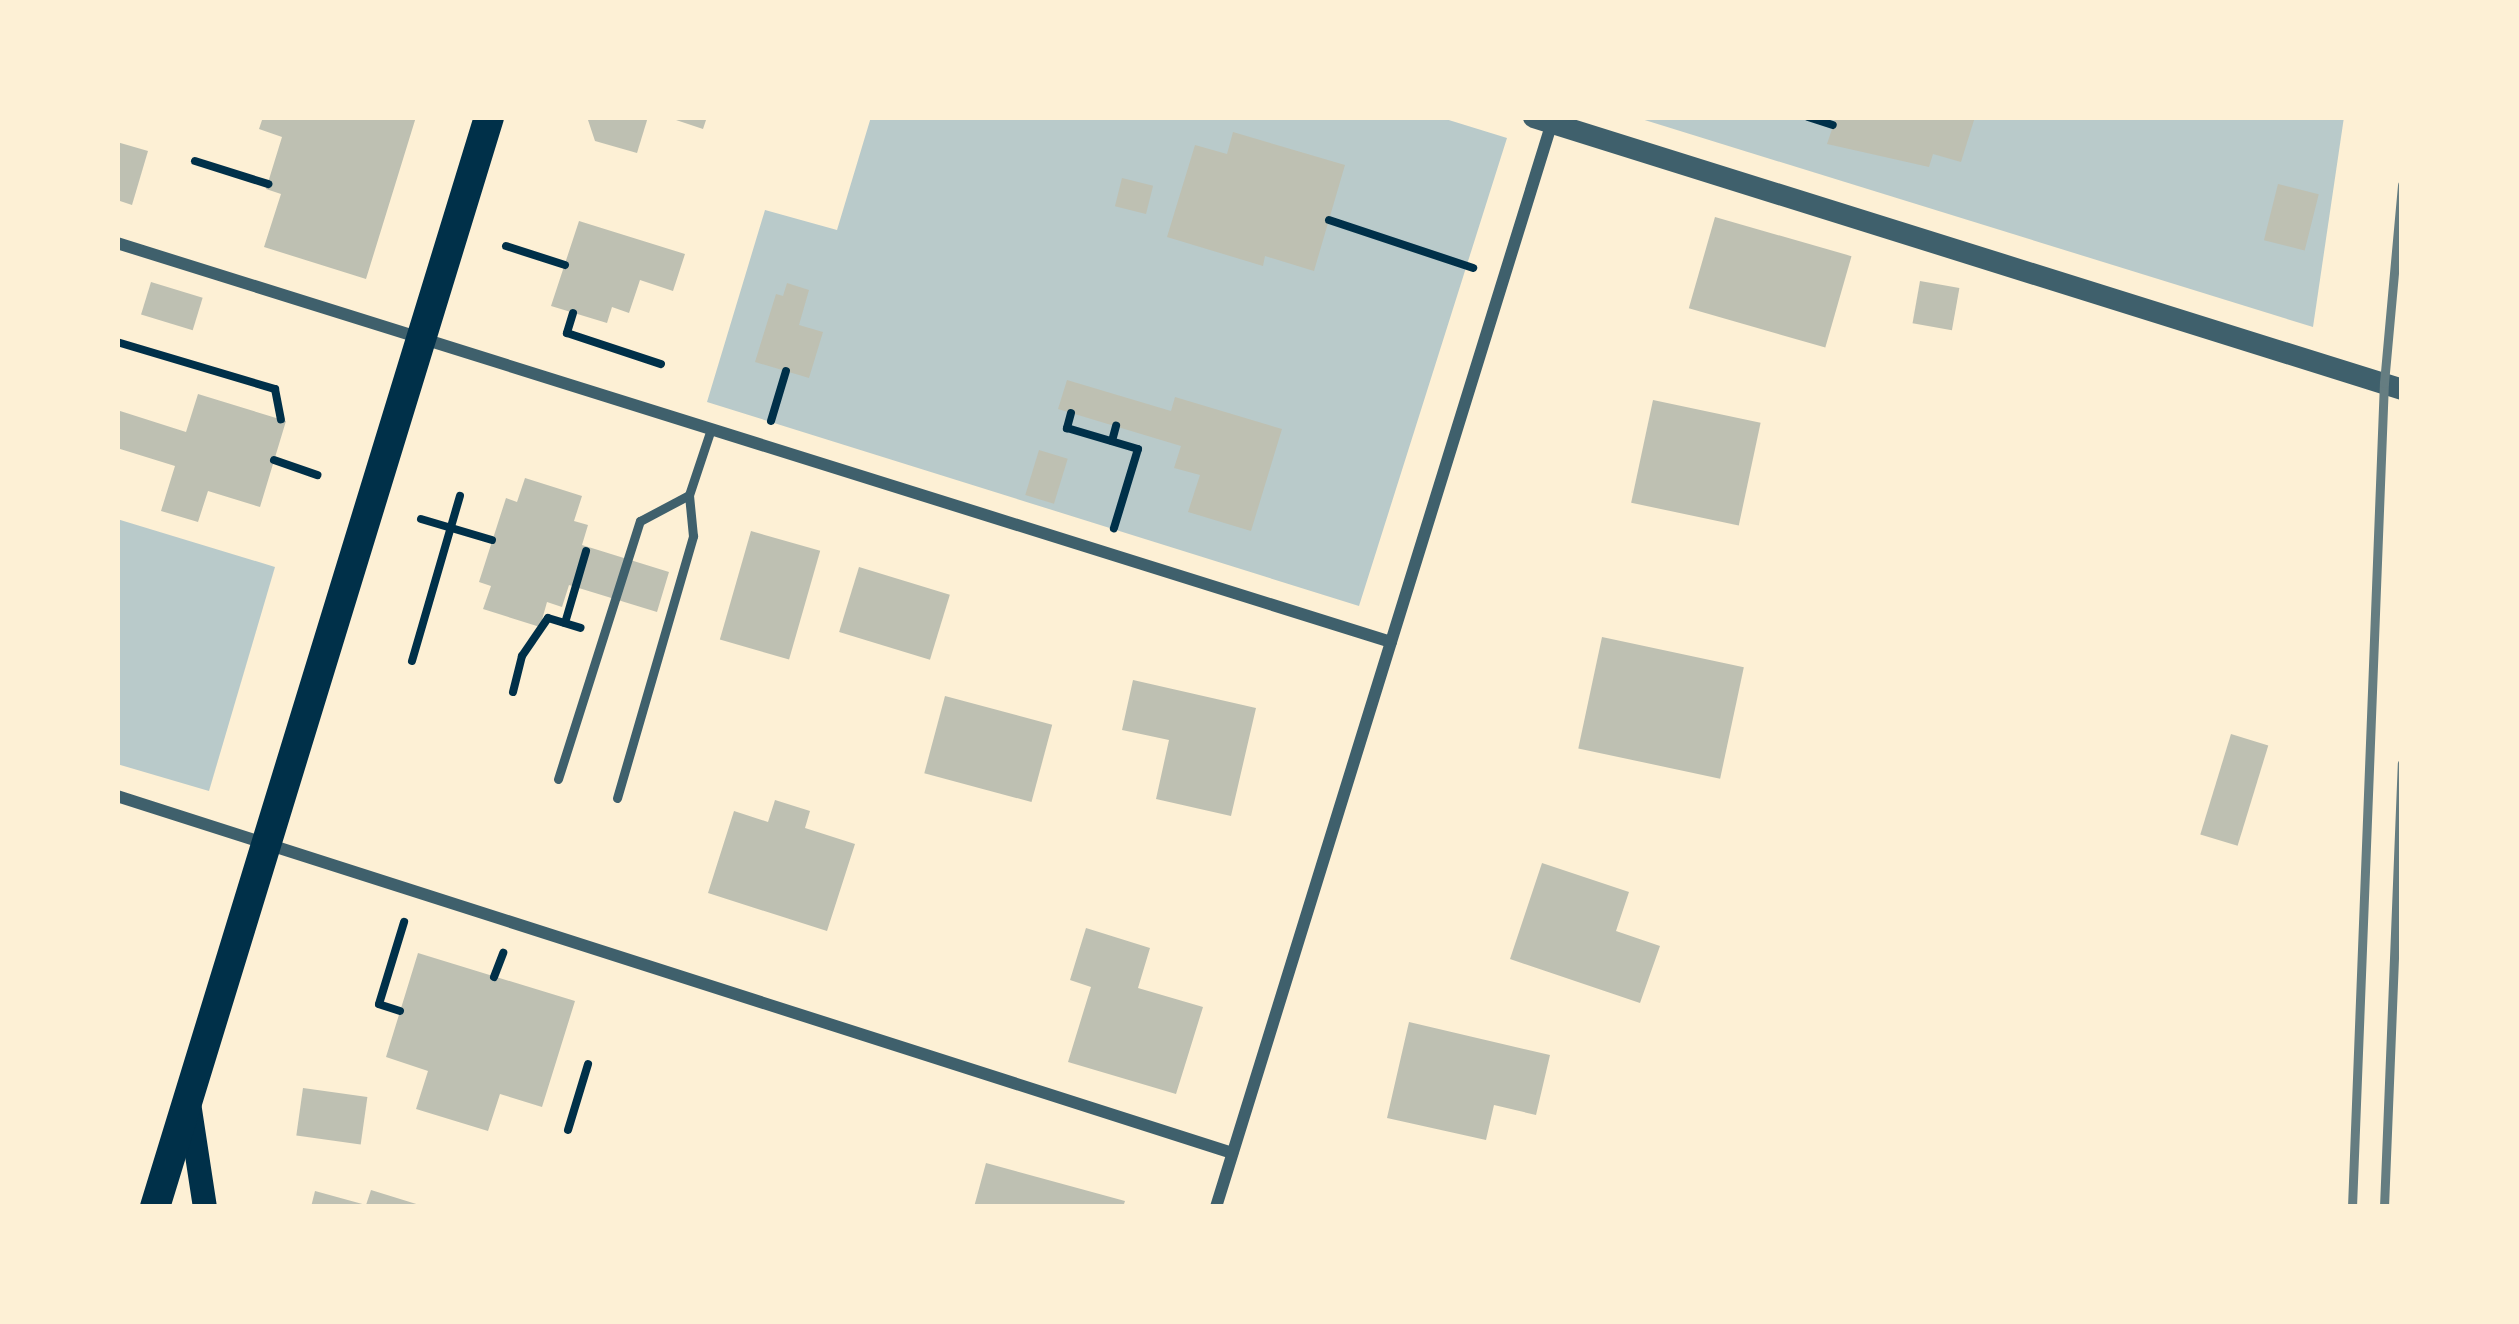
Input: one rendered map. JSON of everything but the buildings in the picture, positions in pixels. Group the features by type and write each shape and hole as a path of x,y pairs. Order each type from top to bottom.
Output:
{"main road":[{"path":"155,1207 489,117"},
{"path":"188,1100 205,1207"}],"street":[{"path":"1216,1207 1546,119 2402,389"},
{"path":"117,243 1390,642"},
{"path":"117,796 1232,1153"}],"lane":[{"path":"617,798 693,536 689,495 710,429"},
{"path":"558,779 640,520 689,495"}],"path":[{"path":"1808,117 1833,125"},
{"path":"195,161 268,184"},
{"path":"1328,220 1473,268"},
{"path":"506,245 565,265"},
{"path":"573,313 567,333 661,364"},
{"path":"117,342 275,389 281,419"},
{"path":"763,446 786,371"},
{"path":"1071,413 1067,428 1138,449 1106,553"},
{"path":"1112,441 1116,426"},
{"path":"274,460 317,475"},
{"path":"412,661 460,496"},
{"path":"422,519 492,540"},
{"path":"565,623 586,551"},
{"path":"513,692 522,656 548,617 604,635"},
{"path":"400,1011 379,1004 404,922"},
{"path":"494,977 502,953"},
{"path":"568,1130 587,1064"}],"shaded area":[{"path":"871,117 1439,117 1507,138 1359,606 707,402 765,210 837,230"},
{"path":"1635,117 2344,117 2313,327"},
{"path":"117,519 275,567 209,791 117,764"}],"railway":[{"path":"2352,1207 2384,383 2402,185"},
{"path":"2384,1207 2402,763"}]}
